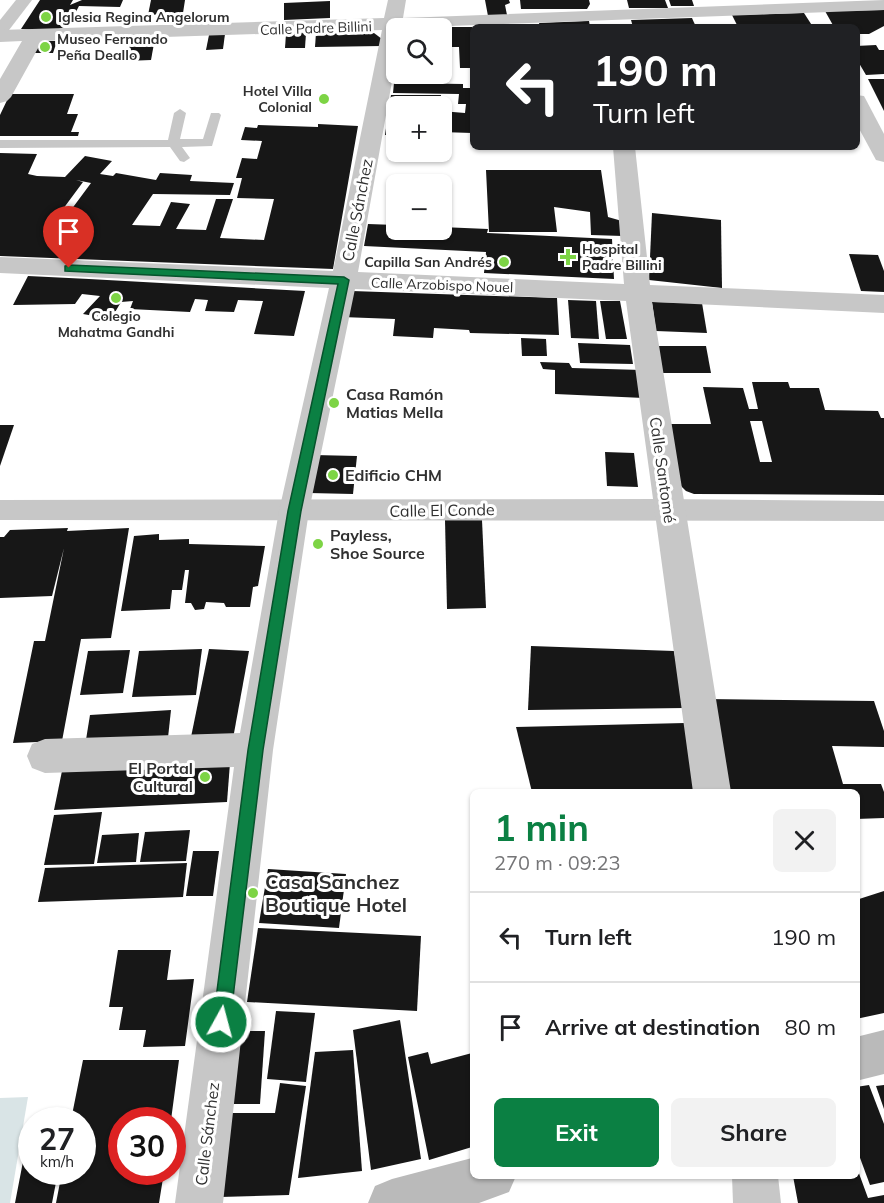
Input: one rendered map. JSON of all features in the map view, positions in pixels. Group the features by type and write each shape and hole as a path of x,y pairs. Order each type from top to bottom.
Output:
{"main road":[{"path":"860,1058 884,1052"},
{"path":"392,1203 482,1179"}],"street":[{"path":"0,31 24,0"},
{"path":"814,3 807,12 814,24"},
{"name":"Calle Padre Billini","path":"0,36 35,36 395,13 612,14 814,3 884,4"},
{"name":"Calle Sánchez","path":"199,1203 255,750 294,511 344,280 395,13"},
{"path":"0,97 35,36"},
{"path":"860,109 884,155"},
{"name":"Calle Santomé","path":"624,150 638,293 668,508 712,789"},
{"name":"Calle Arzobispo Nouel","path":"0,265 884,304"},
{"name":"Calle El Conde","path":"0,510 294,511 668,508 884,511"},
{"path":"45,756 107,757 178,750 255,750"},
{"path":"755,1179 757,1203"}],"lane":[{"path":"180,113 173,142 184,158"},
{"path":"0,144 208,143 215,115"}],"shaded area":[{"path":"28,1097 26,1107 18,1107 18,1156 10,1203 0,1203 0,1098"}],"building":[{"name":"Iglesia Regina Angelorum","path":"40,0 73,0 70,5 82,0 123,0 120,7 79,6 69,25 54,31 21,29"},
{"path":"151,0 185,0 183,13 148,15"},
{"path":"485,0 509,0 510,3 505,5 507,15 488,16"},
{"path":"520,0 589,0 590,4 587,9 521,9"},
{"path":"627,0 665,0 668,8 629,8"},
{"path":"669,0 692,0 694,6 671,6"},
{"path":"330,1 330,18 284,20 284,3"},
{"path":"884,10 884,26 869,34 860,34 860,24 832,24 825,11"},
{"path":"804,13 811,24 736,24 732,15"},
{"path":"692,18 695,24 632,24 631,20"},
{"path":"589,21 590,24 539,24"},
{"path":"452,27 470,27 470,68 460,68 459,47 452,47"},
{"path":"306,33 305,48 285,48 286,34"},
{"path":"316,33 374,33 382,39 382,46 315,47"},
{"path":"225,34 223,49 206,50 209,35"},
{"path":"155,38 151,60 126,61 131,39"},
{"name":"Museo Fernando Peña Deallo","path":"39,41 57,41 53,53 33,53"},
{"path":"876,45 879,50 884,50 884,74 866,75 860,65 860,46"},
{"path":"868,79 884,79 884,111"},
{"path":"394,84 463,84 463,88 470,88 470,133 452,132 452,112 465,113 466,104 458,104 459,94 393,93"},
{"path":"10,94 74,94 67,114 78,114 71,132 79,132 78,136 0,136 0,115"},
{"path":"391,95 441,95 441,96"},
{"path":"318,124 358,126 333,269 0,256 0,153 37,154 28,174 37,176 65,177 85,156 112,161 100,174 113,176 116,173 156,180 160,173 192,175 190,181 234,183 230,195 153,194 132,225 160,226 171,202 190,204 176,229 206,230 216,199 233,199 220,238 264,240 274,199 237,198 242,178 236,178 242,158 257,159 262,141 241,140 245,127 257,128 258,125 318,127","holes":["76,180 91,183 71,210 63,209 83,182"]},
{"path":"486,170 601,170 608,217 622,221 623,236 591,235 590,212 554,207 557,232 489,232"},
{"path":"652,213 721,220 722,288 649,280"},
{"path":"368,224 386,225 386,240 452,240 452,227 488,229 487,233 612,239 614,279 484,273 486,252 364,246"},
{"path":"849,254 878,255 884,271 884,292 861,291"},
{"path":"28,276 305,291 294,336 254,334 263,301 238,300 234,312 205,311 208,300 195,299 190,312 130,309 133,301 121,302 111,319 83,314 100,296 82,294 75,304 13,305"},
{"path":"352,291 557,298 559,335 470,333 469,330 434,328 433,338 393,336 395,319 342,317"},
{"path":"568,300 596,301 599,339 571,338"},
{"path":"600,301 620,301 627,339 606,339"},
{"path":"652,302 702,303 707,333 656,331"},
{"path":"521,338 546,339 547,356 522,356"},
{"path":"578,343 630,345 633,364 580,363"},
{"path":"657,346 706,346 711,373 662,373"},
{"path":"540,362 569,363 572,368 642,370 644,398 555,394 555,370 543,369"},
{"path":"752,382 788,382 790,388 819,388 825,410 878,411 881,418 884,418 884,495 694,494 686,491 681,486 669,424 711,424 703,387 743,388 749,409 758,409","holes":["750,421 762,421 772,462 760,462"]},
{"path":"0,425 14,425 0,466"},
{"path":"605,452 634,453 638,487 607,486"},
{"name":"Edificio CHM","path":"314,455 357,456 353,494 309,493"},
{"path":"445,520 482,520 486,608 447,609"},
{"path":"68,528 67,531 129,528 111,638 81,639 62,741 13,743 34,641 45,641 64,548 52,596 0,598 0,537 4,537 10,530"},
{"path":"159,534 159,540 189,539 189,544 265,546 258,586 253,587 250,607 226,607 224,603 206,602 204,609 195,610 191,603 185,603 189,570 185,570 182,590 172,590 170,609 121,611 134,536"},
{"path":"531,646 674,651 685,708 528,710"},
{"path":"202,649 196,695 132,697 139,651"},
{"path":"209,649 249,651 232,744 190,742"},
{"path":"130,650 123,693 80,695 88,651"},
{"path":"706,699 874,701 884,731 884,747 832,746 843,784 881,784 884,792 884,818 860,819 860,789 721,789"},
{"path":"171,710 167,747 84,752 90,715"},
{"path":"685,723 700,789 531,789 516,727"},
{"path":"230,763 227,802 54,810 62,771"},
{"path":"102,812 94,864 44,865 54,815"},
{"path":"190,830 186,861 140,862 145,832"},
{"path":"139,833 136,862 97,863 102,835"},
{"path":"193,851 219,851 213,896 186,896"},
{"path":"187,863 183,897 38,902 45,868"},
{"path":"268,869 346,874 339,928 259,923"},
{"path":"884,891 884,1013 860,1018 860,899"},
{"path":"258,928 421,936 417,1011 247,1002"},
{"path":"118,950 171,950 167,980 194,979 185,1046 143,1047 146,1030 119,1030 123,1007 109,1007"},
{"path":"276,1011 315,1013 306,1082 267,1079"},
{"path":"400,1020 421,1159 371,1170 353,1030"},
{"path":"240,1031 265,1031 260,1104 233,1104"},
{"path":"353,1050 362,1171 298,1178 315,1052"},
{"path":"428,1052 431,1064 470,1054 470,1148 429,1160 408,1057"},
{"path":"83,1060 179,1060 173,1107 108,1107 108,1185 162,1185 159,1203 56,1203 59,1185 96,1185 96,1107 74,1107"},
{"path":"280,1083 306,1086 289,1195 220,1197 228,1113 275,1113"},
{"path":"869,1085 884,1124 884,1182 870,1185 860,1158 860,1086"},
{"path":"884,1085 884,1109 876,1086"},
{"path":"860,1176 868,1198 884,1195 884,1203 798,1203 794,1179 860,1179"},
{"path":"18,1185 55,1185 52,1203 15,1203"}],"place":[{"name":"Iglesia Regina Angelorum","path":"46,17"},
{"name":"Museo Fernando Peña Deallo","path":"45,47"},
{"name":"Hotel Villa Colonial","path":"324,99"},
{"name":"Hospital Padre Billini","path":"568,257"},
{"name":"Capilla San Andrés","path":"504,262"},
{"name":"Colegio Mahatma Gandhi","path":"116,298"},
{"name":"Casa Ramón Matias Mella","path":"334,403"},
{"name":"Edificio CHM","path":"333,475"},
{"name":"Payless, Shoe Source","path":"318,544"},
{"name":"El Portal Cultural","path":"205,777"},
{"name":"Casa Sanchez Boutique Hotel","path":"253,893"}],"route":[{"path":"69,268 344,280 294,511 255,750 221,1022"}]}
